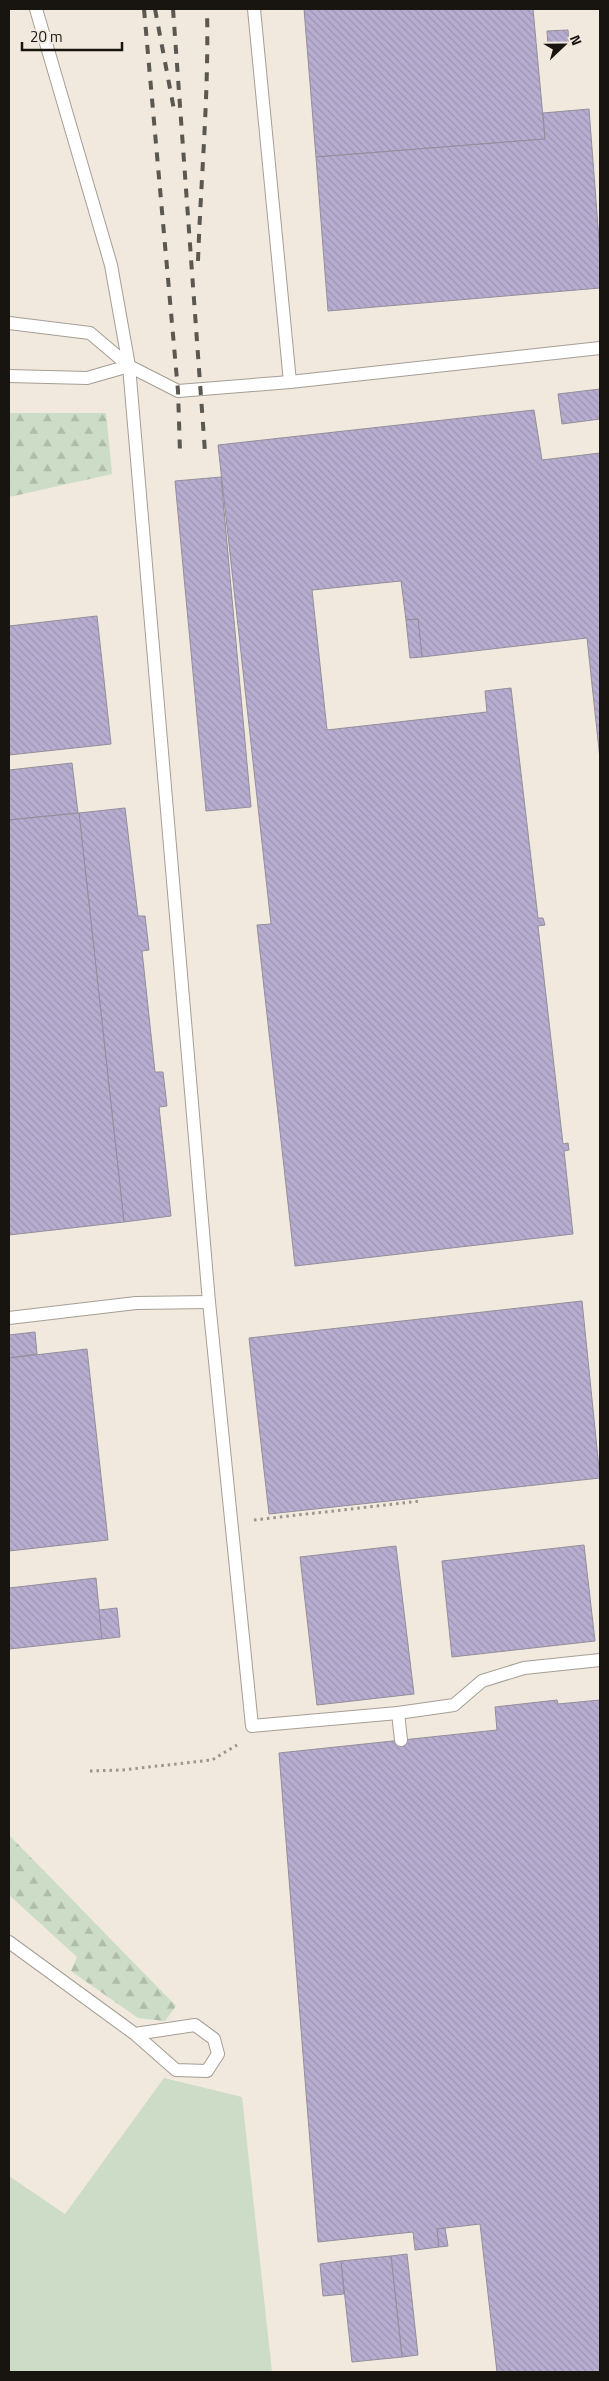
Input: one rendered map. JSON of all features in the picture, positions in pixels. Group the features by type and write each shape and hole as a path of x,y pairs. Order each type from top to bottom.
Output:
{"lane":[{"path":"36,9 111,265 130,366 209,1302 252,1726 398,1713 454,1705 482,1682 524,1668 600,1660"},
{"path":"254,9 290,382"},
{"path":"9,323 90,333 130,366 178,391 290,382 600,348"},
{"path":"9,376 87,378 130,366"},
{"path":"9,1318 136,1303 209,1302"},
{"path":"398,1713 401,1740"},
{"path":"9,1942 135,2034 176,2070 207,2071 218,2054 214,2039 195,2025 135,2034"}],"path":[{"path":"231,1522 421,1501"},
{"path":"90,1772 212,1760 238,1744 252,1726"}],"green space":[{"path":"9,413 106,413 112,474 9,497"},
{"path":"9,1835 176,2006 165,2021 138,2018 71,1971 77,1957 9,1895"},
{"path":"164,2078 242,2097 272,2372 9,2372 9,2176 65,2214"}],"building":[{"path":"304,9 533,9 545,139 316,157"},
{"path":"568,30 569,45 548,46 547,31"},
{"path":"589,109 600,253 600,288 328,311 316,157 545,139 543,113"},
{"path":"600,389 600,419 562,424 558,394"},
{"path":"534,410 542,460 600,453 600,759 587,638 422,657 418,619 406,620 401,581 312,590 327,730 487,712 485,691 511,688 538,918 543,918 545,925 538,926 563,1144 568,1143 569,1150 564,1151 573,1234 295,1266 257,925 271,924 218,445"},
{"path":"221,477 251,807 206,811 175,481"},
{"path":"97,616 111,744 9,755 9,626"},
{"path":"418,619 422,657 410,658 406,620"},
{"path":"72,763 78,813 9,820 9,770"},
{"path":"125,808 138,916 145,916 149,950 142,951 155,1072 163,1072 167,1106 159,1107 171,1216 124,1222 79,813"},
{"path":"79,813 124,1222 9,1235 9,820"},
{"path":"582,1301 600,1478 269,1514 249,1338"},
{"path":"35,1332 37,1354 9,1358 9,1335"},
{"path":"87,1349 108,1540 9,1551 9,1358"},
{"path":"584,1545 595,1641 452,1657 442,1561"},
{"path":"396,1546 414,1694 317,1705 300,1557"},
{"path":"96,1578 102,1639 9,1649 9,1588"},
{"path":"117,1608 120,1637 102,1639 99,1610"},
{"path":"557,1700 558,1704 600,1700 600,2372 497,2372 480,2224 437,2229 439,2247 415,2250 413,2232 318,2242 279,1753 497,1730 495,1707"},
{"path":"445,2228 448,2246 439,2247 437,2229"},
{"path":"407,2254 418,2355 402,2357 391,2256"},
{"path":"391,2256 402,2357 352,2362 341,2261"},
{"path":"341,2261 344,2294 323,2296 320,2264"}],"railway":[{"path":"144,9 178,391 180,452"},
{"path":"155,9 175,115"},
{"path":"173,9 205,452"},
{"path":"198,261 206,103 207,9"}]}
